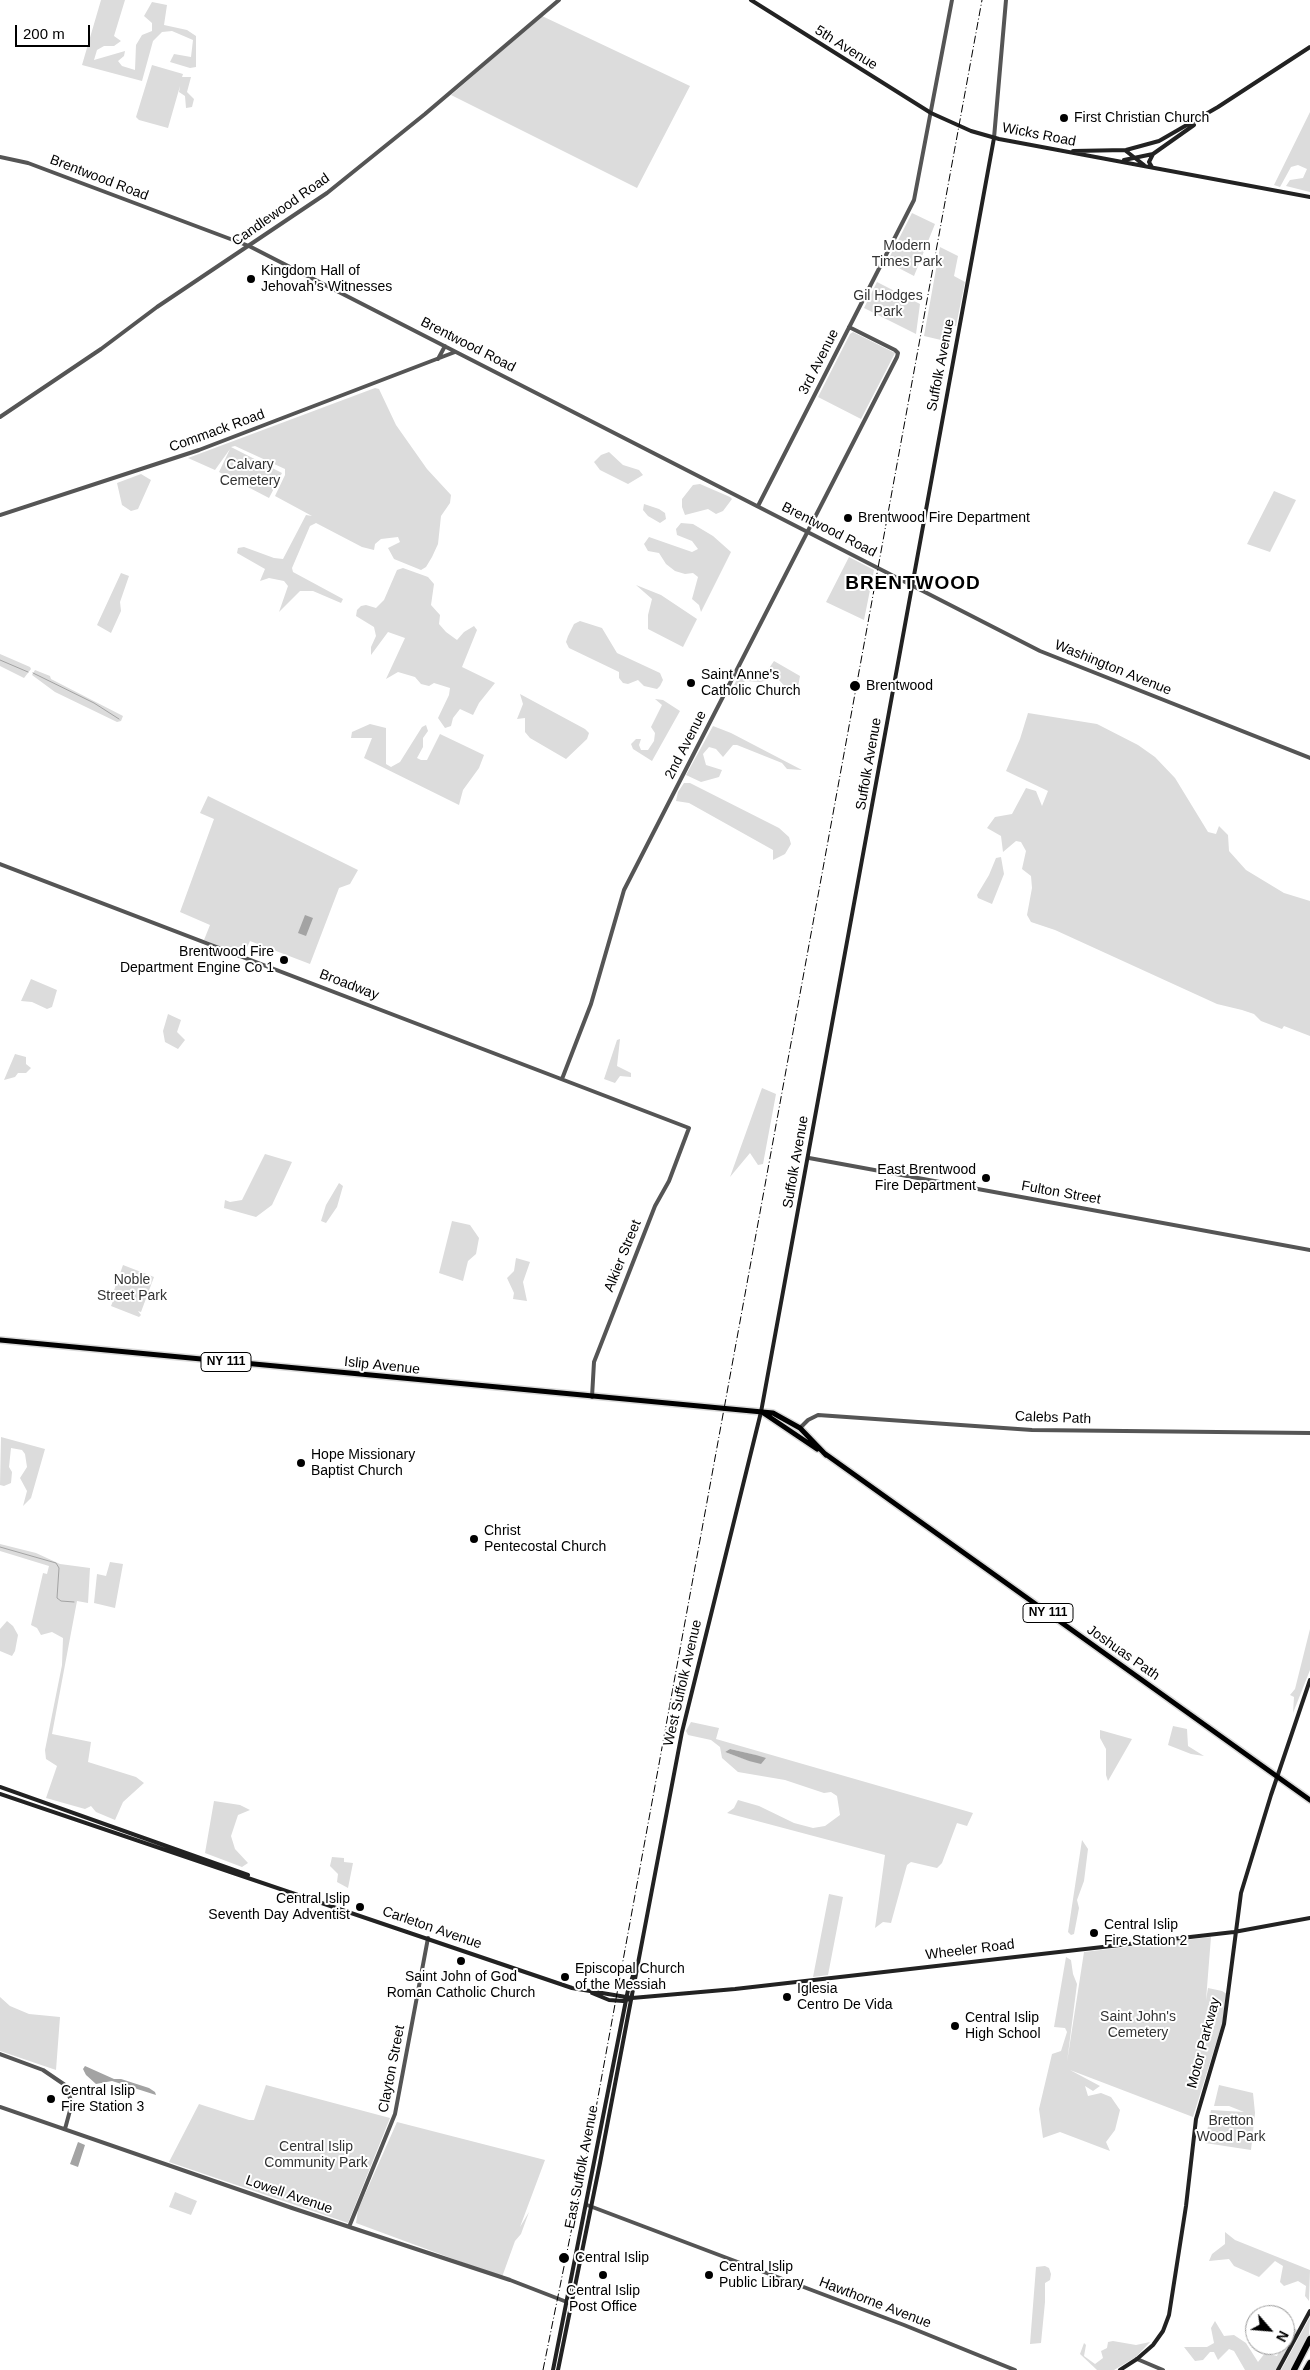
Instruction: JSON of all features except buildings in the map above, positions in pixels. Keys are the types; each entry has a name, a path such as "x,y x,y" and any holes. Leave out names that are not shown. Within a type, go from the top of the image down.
{"highway":[{"path":"1294,2370 1310,2339"},
{"path":"1306,2370 1310,2363"}],"main road":[{"name":"5th Avenue","path":"751,0 931,113"},
{"path":"1058,150 1098,152 1126,150 1165,139 1310,47"},
{"path":"1110,160 1137,159 1153,154 1218,107"},
{"name":"Wicks Road","path":"931,113 970,131 994,138 1310,197"},
{"name":"Suffolk Avenue","path":"761,1412 809,1158 994,138"},
{"name":"Wicks Road","path":"1126,150 1146,166"},
{"path":"1153,154 1149,162 1154,168"},
{"name":"Islip Avenue","path":"0,1340 761,1412"},
{"name":"Joshuas Path","path":"761,1412 788,1428 1310,1800"},
{"name":"Joshuas Path","path":"761,1412 778,1415 800,1428 826,1455"},
{"name":"West Suffolk Avenue","path":"632,1998 682,1732 761,1412"},
{"path":"788,1428 800,1428"},
{"name":"Motor Parkway","path":"1120,2370 1137,2359 1159,2338 1169,2315 1196,2118 1224,2024 1231,1984 1234,1932 1241,1893 1277,1776 1310,1680"},
{"name":"Carleton Avenue","path":"0,1787 122,1829 265,1883"},
{"name":"Carleton Avenue","path":"0,1794 572,1988 615,1998"},
{"name":"Wheeler Road","path":"615,1998 626,1999 735,1989 1234,1932 1310,1918"},
{"name":"West Suffolk Avenue","path":"626,1999 632,1973 638,1962"},
{"path":"615,1998 621,2005 624,2013"},
{"name":"East Suffolk Avenue","path":"558,2370 592,2207 632,1998"},
{"name":"East Suffolk Avenue","path":"553,2370 626,1999"},
{"path":"1278,2370 1310,2311"}],"street":[{"name":"Candlewood Road","path":"0,417 101,349 157,307 327,193 425,114 559,0"},
{"name":"3rd Avenue","path":"758,506 914,200 952,0"},
{"name":"Suffolk Avenue","path":"994,138 1006,0"},
{"name":"Brentwood Road","path":"0,157 28,163 249,246 913,586"},
{"name":"2nd Avenue","path":"562,1079 591,1004 624,890 898,353 849,327"},
{"path":"438,359 445,346"},
{"name":"Commack Road","path":"0,515 208,447 455,352"},
{"name":"Washington Avenue","path":"913,586 1040,652 1310,758"},
{"name":"Broadway","path":"0,864 690,1128"},
{"name":"Alkier Street","path":"592,1397 594,1362 655,1206 669,1181 690,1128"},
{"name":"Fulton Street","path":"809,1158 1310,1250"},
{"name":"Calebs Path","path":"800,1428 808,1420 818,1415 1032,1430 1310,1433"},
{"name":"Clayton Street","path":"349,2227 395,2114 428,1938"},
{"path":"0,2054 43,2070 65,2085 72,2103 65,2129"},
{"name":"Lowell Avenue","path":"0,2107 572,2304"},
{"name":"Hawthorne Avenue","path":"586,2205 898,2323 1015,2370"},
{"path":"1137,2359 1163,2370"}],"green space":[{"path":"101,0 125,0 114,36 121,41 114,46 104,46 97,50 94,60 125,51 124,56 118,61 122,66 135,70 136,45 142,35 152,31 152,23 144,16 152,2 167,5 164,25 187,30 196,36 196,67 190,68 170,62 174,54 191,57 193,40 172,31 162,32 153,41 142,81 82,65"},
{"path":"542,16 690,86 637,188 451,95"},
{"path":"152,65 183,74 182,77 191,77 187,92 194,99 192,107 186,108 185,96 179,92 180,86 168,128 139,120 136,117"},
{"path":"1310,112 1310,192 1286,186 1290,180 1303,178 1307,169 1298,165 1291,167 1280,187 1274,185"},
{"name":"Modern Times Park","path":"912,213 935,224 914,276 887,262"},
{"path":"940,247 958,256 954,276 965,282 956,326 944,324 941,340 924,336"},
{"name":"Gil Hodges Park","path":"877,282 920,304 916,334 864,308"},
{"path":"853,332 895,353 861,419 818,397 850,334"},
{"name":"Calvary Cemetery","path":"375,388 379,389 396,425 427,469 451,495 450,503 441,516 438,544 426,567 421,570 394,559 388,548 400,542 398,537 381,539 375,544 374,550 362,547 316,523 310,526 292,568 293,572 343,599 341,603 313,591 300,591 279,612 288,586 284,581 269,578 260,581 265,569 237,553 238,548 244,547 274,558 283,559 306,515 312,516 275,496 285,475 285,469 235,446 231,447 282,473 269,498 219,472 230,449 215,470 188,458"},
{"path":"609,452 623,465 639,470 643,475 628,484 600,470 594,462 601,455"},
{"path":"141,474 151,480 138,509 131,511 122,505 117,483"},
{"path":"700,484 732,499 723,511 716,514 708,509 685,515 682,499 693,485"},
{"path":"1274,491 1296,500 1270,552 1247,544"},
{"path":"644,504 665,513 666,519 660,523 648,516 643,510"},
{"path":"681,523 693,524 713,536 731,552 701,612 699,605 692,599 698,577 693,573 685,574 675,571 666,564 659,553 648,551 644,544 649,537 692,552 698,549 692,541 677,535 676,529"},
{"path":"849,557 874,570 864,620 826,602"},
{"path":"403,568 428,577 434,584 431,605 440,615 439,624 446,632 457,640 464,632 474,626 477,630 462,667 495,683 479,703 473,715 460,709 453,718 451,726 445,728 438,718 449,695 450,688 434,683 429,686 421,684 415,677 398,672 386,679 405,638 388,632 371,655 371,647 376,636 374,627 356,616 357,610 361,606 366,605 376,608 384,600 397,570"},
{"path":"121,573 129,576 120,602 121,611 111,633 97,625"},
{"path":"636,585 661,595 697,619 683,647 648,629 648,615 652,599"},
{"path":"580,621 602,628 617,653 660,673 663,680 660,686 657,689 644,686 638,680 628,684 623,683 619,678 619,672 569,648 566,642 568,636 574,624"},
{"path":"0,654 31,669 24,678 0,666"},
{"path":"774,661 800,676 796,698 778,679 772,678 761,682 745,681 731,692 741,670 758,678 765,674"},
{"path":"35,670 50,676 51,679 123,716 121,721 117,722 55,692 32,675"},
{"path":"520,694 585,729 589,733 587,739 566,759 530,738 525,732 525,718 517,719 523,704"},
{"path":"655,699 663,700 680,711 652,761 633,749 631,744 636,739 641,739 639,745 641,750 648,750 654,741 655,733 651,727 662,705"},
{"path":"1028,713 1097,724 1138,745 1155,757 1175,778 1208,832 1216,834 1219,826 1228,835 1229,851 1246,870 1284,893 1310,901 1310,1036 1284,1026 1282,1029 1261,1021 1254,1014 1217,1004 1055,930 1031,922 1027,915 1032,888 1031,876 1022,869 1026,851 1021,842 1016,841 1003,852 1001,836 987,828 995,817 1012,814 1026,788 1036,791 1042,806 1048,791 1006,771 1020,739"},
{"path":"370,724 386,728 386,764 391,767 400,762 422,727 426,725 428,731 423,738 423,747 417,758 427,760 440,734 484,755 479,768 463,790 459,805 364,758 372,738 351,738 352,732"},
{"path":"713,726 731,733 802,770 787,769 782,763 733,745 723,757 716,749 709,747 703,754 706,765 722,770 719,777 701,782 686,775"},
{"path":"684,783 690,783 779,828 789,837 791,844 785,854 773,860 773,850 689,803 676,801 678,792"},
{"path":"208,796 358,870 350,884 339,888 310,964 250,941 243,956 204,940 210,925 180,912 214,819 200,813"},
{"path":"1001,857 1004,874 992,904 978,898 977,895 989,875 996,858"},
{"path":"31,979 57,990 52,1007 47,1009 32,1002 21,1001"},
{"path":"168,1014 181,1020 177,1032 185,1040 178,1049 165,1042 163,1031"},
{"path":"620,1039 617,1066 631,1073 631,1077 620,1076 615,1083 604,1079 617,1040"},
{"path":"15,1054 26,1057 26,1064 31,1068 26,1073 18,1073 15,1077 4,1080"},
{"path":"762,1088 776,1094 763,1164 758,1165 750,1153 730,1177"},
{"path":"265,1154 292,1162 272,1205 256,1217 224,1208 225,1200 230,1202 242,1200"},
{"path":"339,1183 343,1186 337,1207 326,1223 321,1221 326,1205"},
{"path":"452,1221 470,1225 479,1238 476,1254 468,1261 463,1281 439,1273"},
{"path":"516,1258 530,1262 523,1282 527,1301 513,1299 514,1293 507,1278 514,1271"},
{"name":"Noble Street Park","path":"123,1265 154,1277 141,1312 138,1311 141,1315 139,1317 111,1306 113,1301 111,1299"},
{"path":"1,1437 45,1449 31,1498 23,1506 27,1491 20,1478 27,1467 25,1454 22,1450 11,1448 9,1467 12,1472 11,1483 4,1486 0,1485"},
{"path":"0,1544 36,1553 60,1564 90,1568 88,1603 77,1601 52,1734 91,1742 88,1762 136,1777 144,1783 123,1802 115,1820 96,1812 91,1806 85,1809 46,1798 57,1766 46,1759 45,1750 62,1665 63,1638 52,1632 41,1635 37,1628 31,1625 43,1573 47,1574 49,1566 0,1551"},
{"path":"110,1562 123,1564 115,1608 94,1603 97,1574 106,1576"},
{"path":"7,1621 13,1626 18,1635 15,1651 12,1656 0,1651 0,1629"},
{"path":"1310,1629 1310,1670 1293,1713 1294,1697 1290,1695 1295,1689"},
{"path":"691,1722 719,1728 716,1739 973,1813 967,1826 957,1823 942,1863 937,1868 911,1862 907,1865 891,1923 883,1922 875,1928 885,1855 727,1813 734,1808 738,1800 759,1806 794,1823 813,1828 825,1826 840,1815 837,1796 831,1792 824,1793 785,1780 738,1772 722,1758 720,1747 711,1740 688,1735 686,1731","holes":["730,1749 766,1759 750,1761 725,1752"]},
{"path":"1173,1726 1187,1729 1188,1746 1204,1756 1191,1754 1168,1745"},
{"path":"1100,1730 1132,1739 1108,1781 1106,1775 1106,1749 1100,1738"},
{"path":"214,1801 240,1805 250,1810 238,1815 231,1836 235,1849 248,1863 242,1867 205,1853"},
{"path":"1082,1840 1088,1849 1084,1881 1077,1900 1079,1908 1074,1934 1071,1935 1068,1932"},
{"path":"332,1857 344,1858 344,1862 353,1863 348,1888 337,1882 338,1874 330,1866"},
{"path":"829,1894 843,1897 828,1975 813,1977"},
{"name":"Saint John's Cemetery","path":"1211,1937 1206,2000 1208,1988 1227,1994 1222,2024 1193,2117 1070,2070 1100,2086 1093,2091 1085,2086 1088,2096 1101,2093 1111,2097 1120,2110 1115,2130 1106,2142 1110,2151 1060,2132 1043,2138 1039,2109 1052,2054 1061,2051 1067,2032 1065,2028 1054,2027 1066,1957 1071,1960 1077,1984 1067,2062 1084,1952"},
{"path":"0,1997 10,2006 29,2014 60,2017 56,2070 0,2051"},
{"name":"Central Islip Community Park","path":"266,2085 390,2118 348,2223 169,2162 199,2104 254,2120"},
{"name":"Bretton Wood Park","path":"1219,2085 1253,2093 1255,2113 1251,2150 1205,2143 1211,2110 1244,2112 1229,2106 1214,2106"},
{"path":"397,2122 545,2160 520,2227 529,2212 521,2234 515,2241 502,2277 356,2223 358,2210"},
{"path":"175,2192 197,2201 191,2215 169,2207"},
{"path":"1225,2232 1235,2240 1310,2270 1309,2301 1305,2296 1306,2286 1298,2281 1284,2286 1280,2282 1283,2266 1275,2261 1259,2277 1234,2266 1229,2259 1209,2261 1212,2254 1225,2244"},
{"path":"1045,2266 1049,2268 1051,2274 1050,2280 1045,2283 1041,2343 1030,2344 1036,2267"},
{"path":"1310,2317 1309,2336 1290,2370 1281,2370 1289,2355 1295,2355 1295,2344"},
{"path":"1215,2321 1224,2336 1234,2335 1245,2342 1245,2355 1254,2355 1258,2362 1263,2355 1284,2355 1276,2370 1245,2370 1234,2351 1229,2349 1218,2360 1214,2352 1210,2352 1203,2360 1195,2361 1184,2347 1207,2347 1214,2343 1211,2328"},
{"path":"1113,2341 1136,2345 1150,2342 1136,2357 1114,2370 1097,2370 1080,2354 1084,2343 1086,2345 1084,2356 1095,2364 1103,2358 1101,2351 1107,2348 1108,2342"}],"shaded area":[{"path":"305,915 313,918 306,936 298,933"},
{"path":"730,1749 766,1758 761,1764 749,1761 725,1752"},
{"path":"85,2066 114,2079 121,2079 149,2088 156,2095 112,2081 96,2084 86,2075 83,2069"},
{"path":"78,2142 85,2145 78,2167 70,2164"}],"waterway":[{"path":"0,660 28,672"},
{"path":"33,673 94,703 119,719"},
{"path":"0,1547 56,1563 59,1568 57,1598 61,1601 74,1602"}],"railway":[{"path":"543,2370 594,2119 982,0"}],"place":[{"name":"First Christian Church","path":"1064,118"},
{"name":"Kingdom Hall of Jehovah’s Witnesses","path":"251,279"},
{"name":"Brentwood Fire Department","path":"848,518"},
{"name":"Saint Anne's Catholic Church","path":"691,683"},
{"name":"Brentwood","path":"855,686"},
{"name":"Brentwood Fire Department Engine Co 1","path":"284,960"},
{"name":"East Brentwood Fire Department","path":"986,1178"},
{"name":"Hope Missionary Baptist Church","path":"301,1463"},
{"name":"Christ Pentecostal Church","path":"474,1539"},
{"name":"Central Islip Seventh Day Adventist","path":"360,1907"},
{"name":"Central Islip Fire Station 2","path":"1094,1933"},
{"name":"Saint John of God Roman Catholic Church","path":"461,1961"},
{"name":"Episcopal Church of the Messiah","path":"565,1977"},
{"name":"Iglesia Centro De Vida","path":"787,1997"},
{"name":"Central Islip High School","path":"955,2026"},
{"name":"Central Islip Fire Station 3","path":"51,2099"},
{"name":"Central Islip","path":"564,2258"},
{"name":"Central Islip Post Office","path":"603,2275"},
{"name":"Central Islip Public Library","path":"709,2275"}],"district":[{"name":"BRENTWOOD","path":"913,584"}]}
